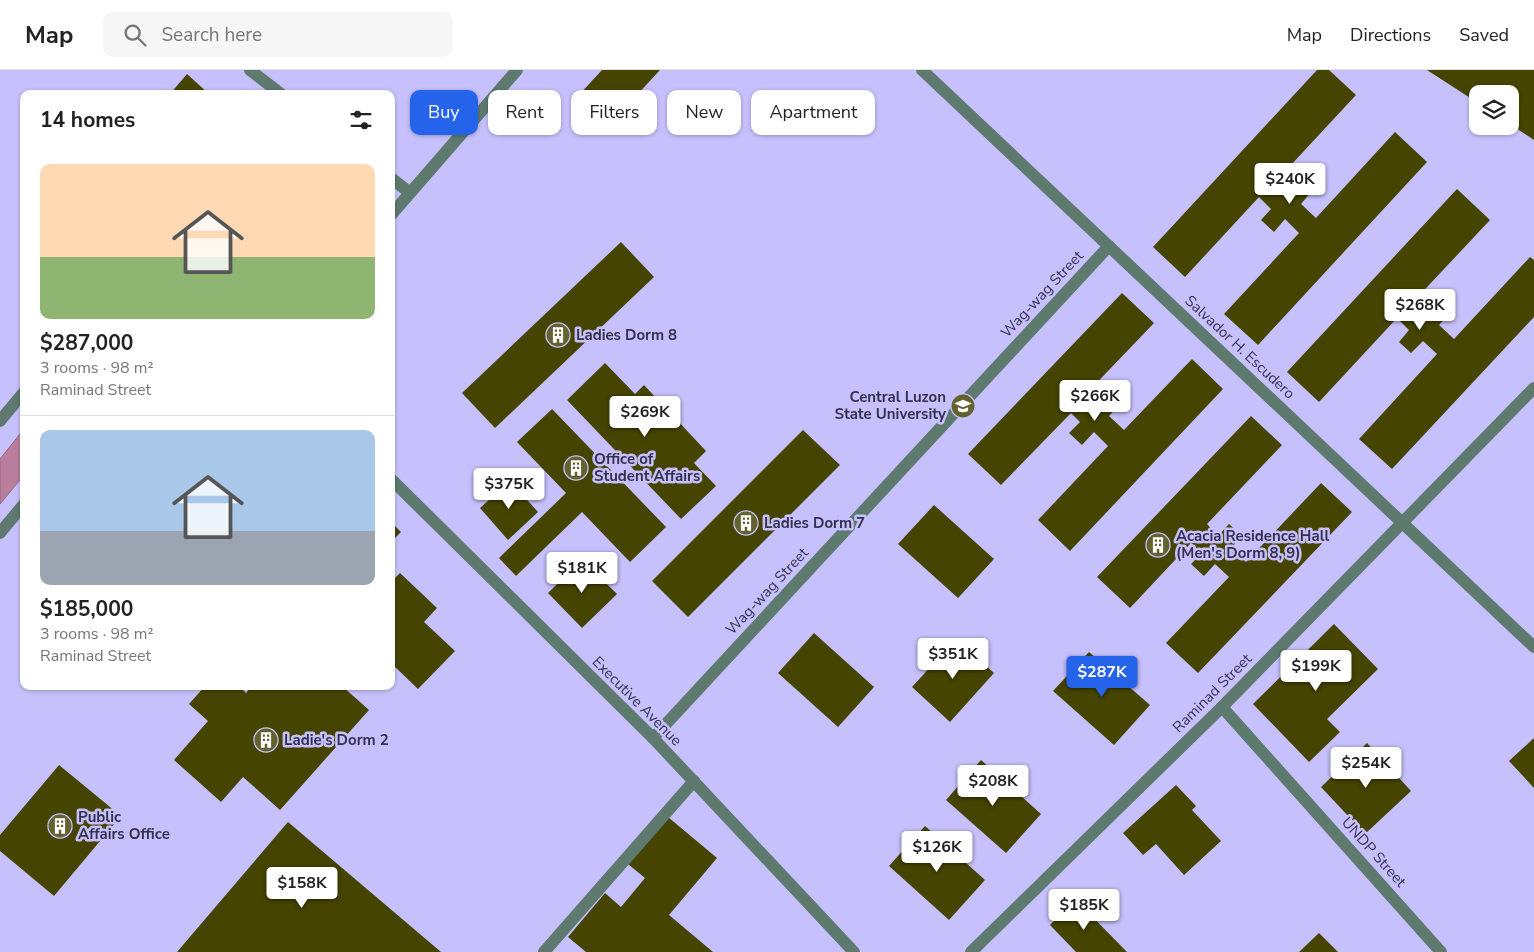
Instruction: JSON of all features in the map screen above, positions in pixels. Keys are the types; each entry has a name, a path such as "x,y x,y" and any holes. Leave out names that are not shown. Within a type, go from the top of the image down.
{"street":[{"path":"250,70 276,90"},
{"path":"395,210 517,70"},
{"name":"Salvador H. Escudero","path":"922,70 1534,647"},
{"path":"395,181 409,192"},
{"name":"Wag-wag Street","path":"653,738 1109,246"},
{"name":"Raminad Street","path":"971,952 1222,707 1534,388"},
{"path":"0,421 20,397"},
{"name":"Executive Avenue","path":"395,482 653,738 854,952"},
{"path":"0,533 20,509"},
{"name":"UNDP Street","path":"1222,707 1441,952"},
{"path":"544,952 694,781"}],"shaded area":[{"path":"20,434 20,480 0,504 0,459"}],"building":[{"path":"602,70 660,70 641,90 584,90"},
{"path":"1317,70 1329,70 1356,95 1277,180 1288,191 1299,180 1312,191 1301,204 1316,218 1395,132 1427,162 1258,345 1224,314 1299,233 1285,219 1274,232 1261,220 1271,209 1259,197 1185,277 1153,247"},
{"path":"1427,70 1534,70 1534,140 1519,130 1519,85 1469,85 1469,97"},
{"path":"187,74 205,90 173,90"},
{"path":"1457,189 1490,220 1414,301 1426,312 1437,301 1450,313 1439,325 1454,339 1530,257 1534,260 1534,317 1392,469 1359,439 1437,354 1423,341 1411,353 1399,342 1409,330 1397,318 1319,402 1287,372"},
{"name":"Ladies Dorm 8","path":"621,242 654,277 495,428 462,393"},
{"path":"1122,293 1154,323 1086,394 1097,404 1107,392 1120,404 1109,416 1124,430 1192,359 1223,389 1070,551 1038,520 1108,446 1094,432 1082,445 1069,433 1080,422 1071,413 1001,485 968,454"},
{"path":"605,363 635,394 644,385 706,451 694,463 716,486 681,519 567,400"},
{"name":"Office of Student Affairs","path":"552,409 666,527 630,562 582,512 516,576 499,558 566,493 517,442"},
{"name":"Acacia Residence Hall (Men's Dorm 8, 9)","path":"1251,416 1282,445 1207,524 1218,536 1229,524 1242,536 1231,548 1246,562 1321,483 1352,512 1198,673 1166,643 1229,577 1215,564 1204,576 1191,564 1202,553 1191,543 1130,608 1097,577"},
{"name":"Ladies Dorm 7","path":"803,430 840,465 688,617 652,581"},
{"path":"510,481 538,512 508,540 480,508"},
{"path":"934,505 994,559 958,598 898,544"},
{"path":"395,526 401,532 395,538"},
{"path":"582,560 617,594 582,628 548,593"},
{"path":"400,573 437,608 424,622 455,651 418,689 395,667 395,578"},
{"path":"1334,624 1378,669 1327,719 1340,732 1309,762 1253,704"},
{"path":"814,633 874,687 838,727 778,673"},
{"path":"956,639 994,673 950,722 912,687"},
{"path":"1089,652 1150,705 1114,745 1053,691"},
{"name":"Ladie's Dorm 2","path":"201,690 243,690 246,693 249,690 346,690 369,710 280,810 243,777 221,802 174,760 208,721 189,704"},
{"path":"1534,738 1534,788 1509,761"},
{"path":"1367,743 1411,791 1365,834 1321,787"},
{"path":"981,760 1041,814 1006,853 946,800"},
{"name":"Public Affairs Office","path":"59,765 121,816 54,896 0,851 0,835"},
{"path":"1176,785 1196,806 1192,810 1221,841 1184,875 1156,844 1143,855 1123,833"},
{"path":"668,817 717,858 669,915 713,952 586,952 568,937 605,893 621,907 645,878 628,864"},
{"path":"288,822 441,952 177,952"},
{"path":"925,826 985,880 949,920 889,866"},
{"path":"1075,899 1127,952 1076,952 1050,925"},
{"path":"1319,933 1338,952 1299,952"}],"place":[{"name":"Ladies Dorm 8","path":"558,335"},
{"name":"Central Luzon State University","path":"963,406"},
{"name":"Office of Student Affairs","path":"576,468"},
{"name":"Ladies Dorm 7","path":"746,523"},
{"name":"Acacia Residence Hall (Men's Dorm 8, 9)","path":"1158,545"},
{"name":"Ladie's Dorm 2","path":"266,740"},
{"name":"Public Affairs Office","path":"60,826"}]}
